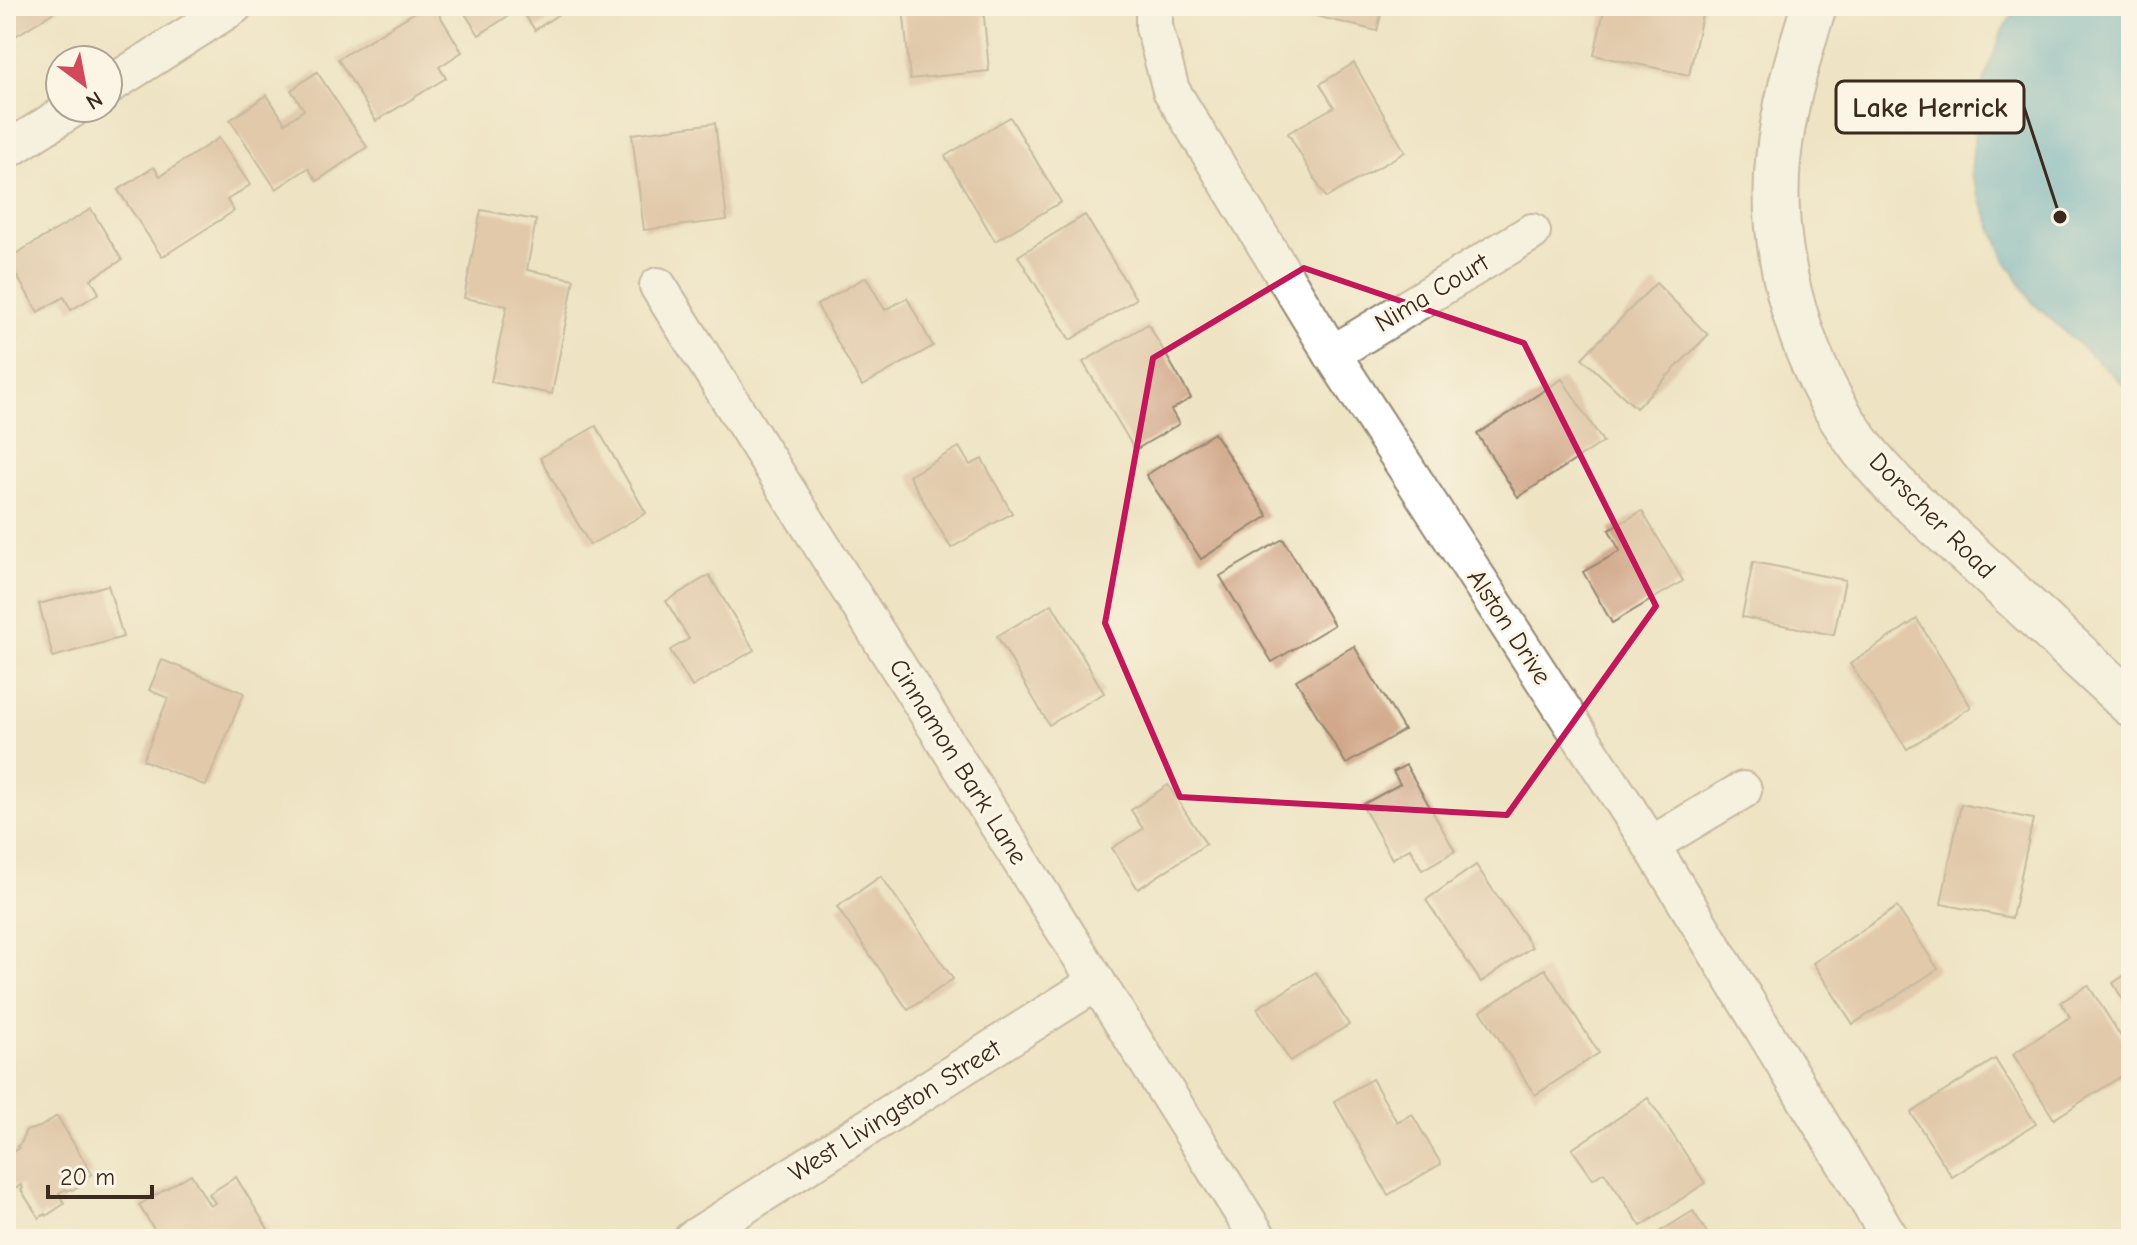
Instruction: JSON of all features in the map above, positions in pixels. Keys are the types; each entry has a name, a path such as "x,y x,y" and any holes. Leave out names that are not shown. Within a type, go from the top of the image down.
{"street":[{"path":"124,76 234,6"},
{"name":"Alston Drive","path":"1154,6 1154,27 1171,90 1332,354 1651,845 1891,1239"},
{"name":"Dorscher Road","path":"1814,6 1790,90 1778,160 1777,231 1807,349 1835,405 1862,448 1894,485 2131,704"},
{"path":"6,151 49,124"},
{"name":"Nima Court","path":"1332,354 1532,232"},
{"name":"Cinnamon Bark Lane","path":"658,286 1259,1239"},
{"path":"1651,845 1743,790"},
{"name":"West Livingston Street","path":"692,1239 1097,982"}],"highlighted area":[{"path":"1304,268 1524,343 1656,606 1507,815 1180,797 1105,623 1153,358"}],"water":[{"path":"2019,6 2131,6 2131,391 2032,302 2005,259 1971,175 1978,97 2003,29"}],"building":[{"path":"6,6 63,6 6,42"},
{"path":"425,6 434,6 462,52 439,67 446,78 376,121 338,59"},
{"path":"460,6 559,6 563,11 535,30 520,8 479,35"},
{"path":"903,6 983,6 989,71 910,79"},
{"path":"1302,6 1383,6 1377,31 1300,12"},
{"path":"1605,6 1704,6 1689,75 1594,55"},
{"path":"1354,63 1405,152 1326,198 1288,133 1334,107 1320,84"},
{"path":"317,72 367,147 317,181 308,168 276,189 230,120 267,95 285,123 304,110 291,90"},
{"path":"1010,117 1061,202 995,241 945,156"},
{"path":"715,123 727,220 644,230 632,134"},
{"path":"219,138 250,185 227,200 234,211 162,257 118,190 154,167 160,176"},
{"path":"91,209 122,260 91,279 99,293 71,310 64,297 38,312 7,259"},
{"path":"481,210 536,220 527,270 574,279 552,394 491,382 507,306 464,298"},
{"path":"1085,215 1136,299 1070,340 1018,256"},
{"path":"866,277 885,310 907,298 933,346 862,386 817,305"},
{"path":"1656,283 1708,335 1636,408 1582,358"},
{"path":"1148,324 1191,398 1171,410 1179,424 1135,450 1083,362"},
{"path":"1562,379 1603,442 1518,497 1477,434"},
{"path":"596,426 646,513 590,545 540,458"},
{"path":"1214,433 1268,516 1201,559 1146,475"},
{"path":"959,447 970,465 982,459 1012,513 951,548 909,476"},
{"path":"1642,511 1683,581 1612,623 1583,572 1620,551 1609,530"},
{"path":"1283,539 1334,625 1272,662 1220,576"},
{"path":"1753,562 1845,580 1834,635 1742,617"},
{"path":"709,575 754,650 692,687 670,650 689,639 666,601"},
{"path":"108,585 123,637 53,657 39,604"},
{"path":"1052,604 1104,693 1049,725 997,636"},
{"path":"1917,619 1971,707 1907,749 1850,664"},
{"path":"1354,646 1404,730 1346,764 1296,680"},
{"path":"162,660 244,693 206,786 143,760 168,698 149,690"},
{"path":"1406,765 1455,851 1422,870 1410,848 1392,859 1362,805 1400,784 1393,772"},
{"path":"1168,785 1206,844 1138,889 1112,848 1143,829 1131,810"},
{"path":"1961,804 2033,819 2012,918 1941,904"},
{"path":"1476,865 1532,947 1481,982 1426,900"},
{"path":"881,876 953,979 908,1010 837,907"},
{"path":"1897,907 1938,969 1853,1024 1813,963"},
{"path":"1545,969 1599,1053 1535,1095 1481,1011"},
{"path":"2131,971 2131,1013 2113,983"},
{"path":"1316,972 1349,1025 1290,1061 1257,1008"},
{"path":"2088,985 2131,1052 2131,1070 2054,1119 2013,1054 2070,1017 2061,1002"},
{"path":"1995,1059 2036,1124 1952,1177 1911,1113"},
{"path":"1372,1079 1397,1122 1412,1114 1441,1164 1388,1195 1334,1101"},
{"path":"1648,1098 1705,1183 1641,1226 1604,1172 1593,1179 1572,1149"},
{"path":"57,1116 92,1174 72,1190 59,1193 64,1204 39,1218 21,1185 16,1188 9,1178 6,1160 19,1148 17,1146 22,1142 25,1131 40,1127"},
{"path":"191,1174 210,1206 215,1203 209,1194 236,1177 274,1239 160,1239 139,1205"},
{"path":"1693,1211 1711,1239 1648,1239"}],"place":[{"name":"Lake Herrick","path":"2060,217"}]}
